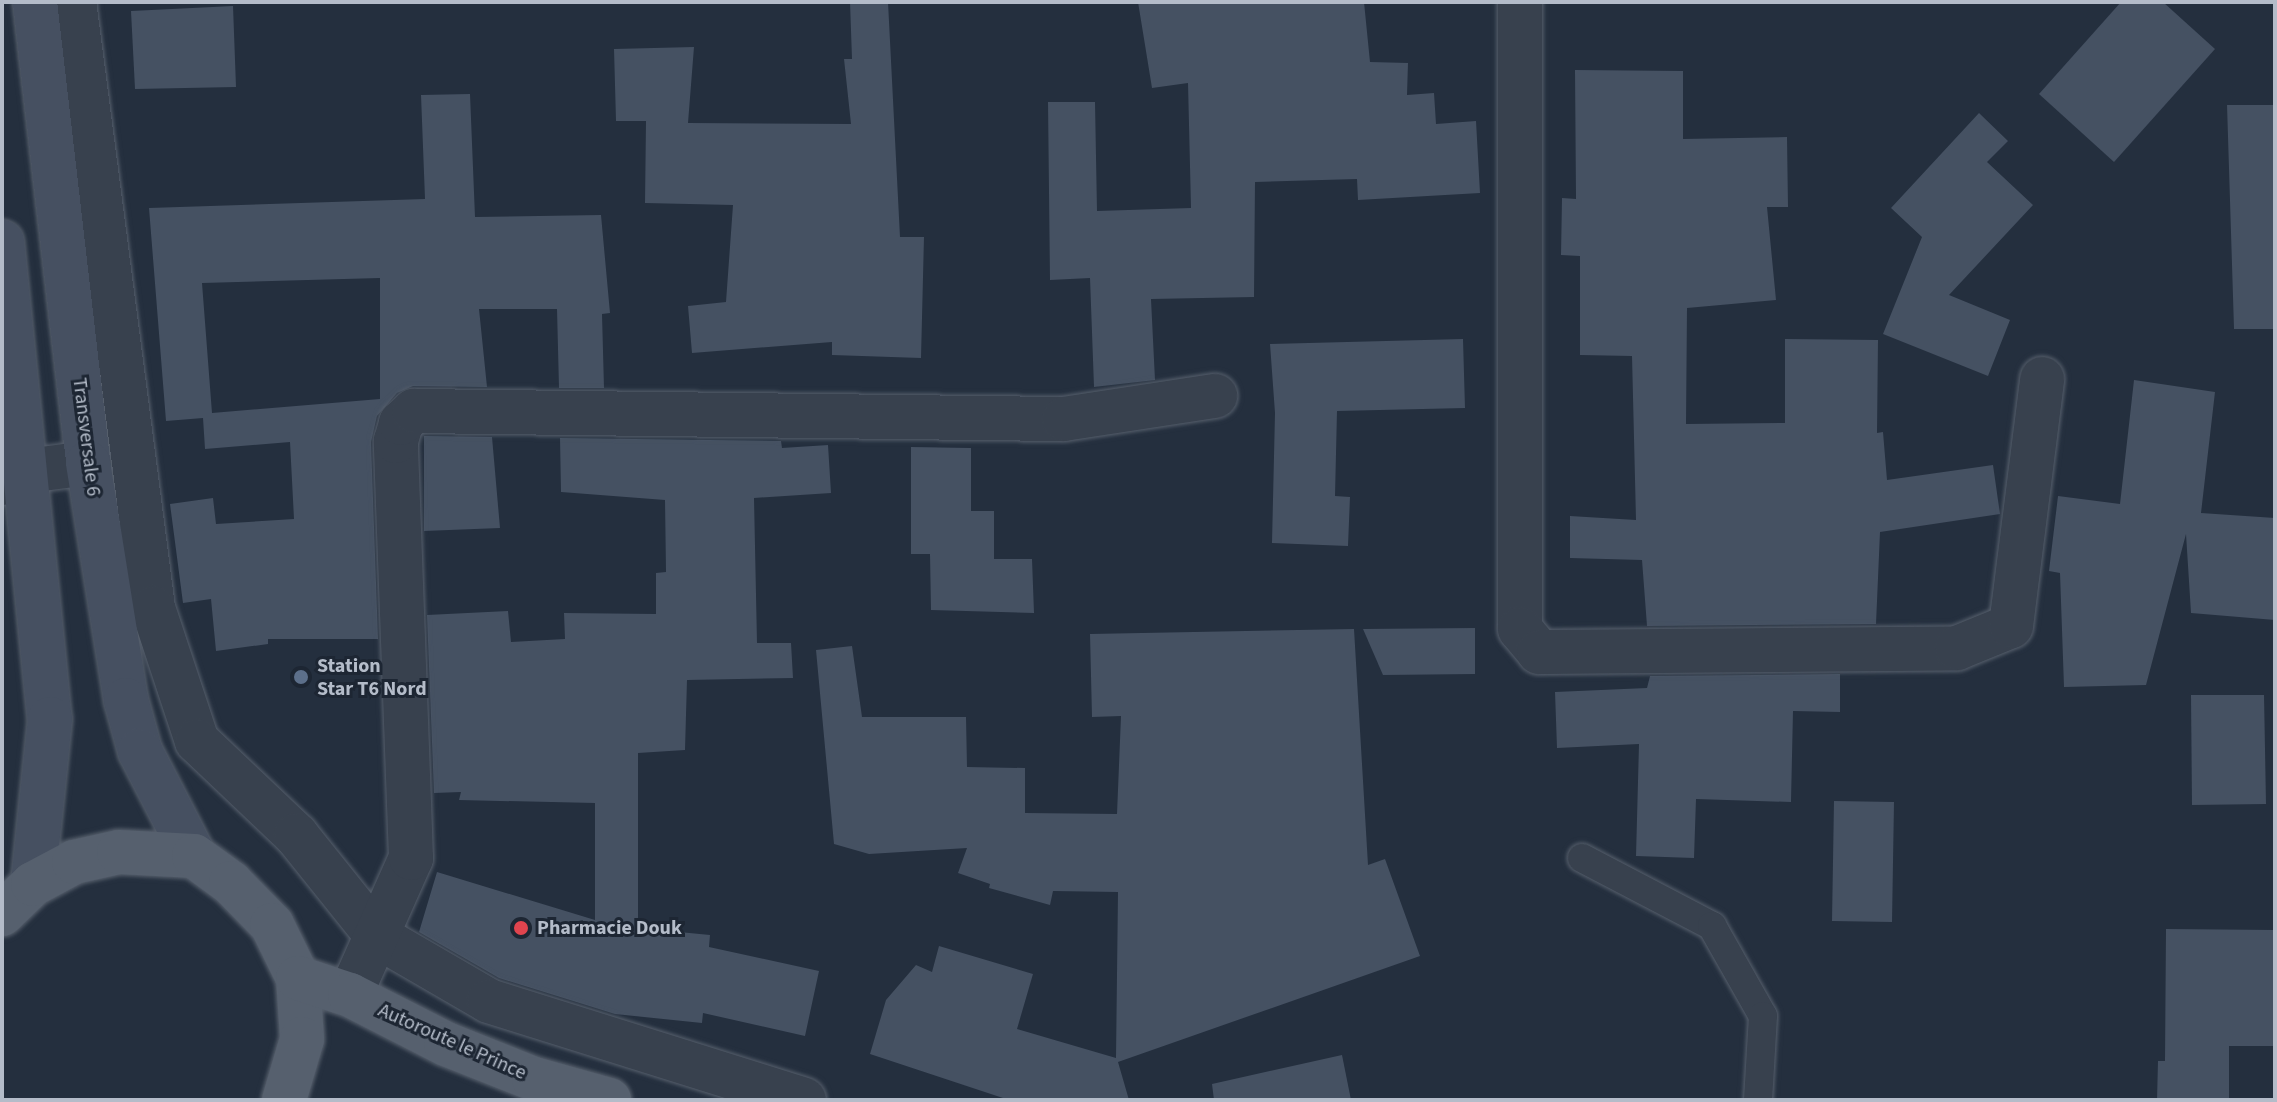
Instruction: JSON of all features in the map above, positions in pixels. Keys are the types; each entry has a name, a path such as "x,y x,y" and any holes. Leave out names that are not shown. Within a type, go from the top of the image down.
{"main road":[{"name":"Transversale 6","path":"35,2 88,463 126,700 140,751 194,856"},
{"path":"2,242 14,477 50,719 33,884"},
{"path":"2,914 33,884 74,862 119,852 194,856 231,883 272,925 298,978 302,1039 284,1100"},
{"name":"Autoroute le Prince","path":"298,978 350,995 446,1044 534,1079 609,1100"}],"street":[{"path":"74,2 153,608 197,741 296,835 377,936 489,1001 804,1100"},
{"path":"1520,2 1520,629 1539,652 1957,648 2011,626 2042,379"},
{"path":"350,995 411,858 396,441 401,423 414,411 1064,419 1215,396"},
{"path":"14,477 88,463"},
{"path":"140,751 197,741"}],"lane":[{"path":"1582,858 1712,926 1763,1016 1758,1100"}],"building":[{"path":"850,2 888,2 900,237 924,237 921,358 832,355 832,342 692,353 688,306 726,302 733,205 645,203 646,121 616,121 614,49 694,47 688,123 851,124 844,59 852,59"},
{"path":"1138,2 1364,2 1370,62 1408,63 1407,95 1434,93 1436,124 1476,121 1480,193 1358,200 1357,179 1255,182 1254,297 1151,299 1155,380 1094,387 1090,278 1050,280 1048,102 1095,102 1097,211 1191,208 1188,83 1152,88"},
{"path":"2121,2 2163,2 2215,49 2114,162 2039,94"},
{"path":"233,6 236,87 135,89 131,11"},
{"path":"1575,70 1683,71 1683,139 1787,137 1788,207 1767,207 1776,300 1687,308 1686,424 1785,423 1785,339 1878,340 1877,433 1883,432 1887,480 1993,465 2000,514 1880,532 1876,624 1647,626 1642,560 1570,558 1570,516 1636,520 1632,356 1580,355 1580,256 1561,255 1562,198 1576,199"},
{"path":"470,94 475,217 601,215 610,313 602,314 604,388 559,388 557,309 479,309 487,387 413,386 397,393 377,416 371,442 378,639 268,639 268,644 216,651 211,599 183,603 170,504 213,498 216,524 294,519 290,442 205,449 203,418 166,421 149,208 425,199 421,95","holes":["380,278 380,399 212,413 202,283"]},
{"path":"2227,105 2275,105 2275,329 2234,329"},
{"path":"1979,113 2008,141 1987,162 2033,205 1949,295 2010,320 1988,376 1883,334 1922,237 1891,208"},
{"path":"1463,339 1465,408 1337,411 1335,496 1350,497 1348,546 1272,543 1275,413 1270,344"},
{"path":"2134,380 2215,392 2201,513 2275,518 2275,620 2191,613 2186,534 2146,685 2064,687 2060,573 2049,571 2058,496 2120,504"},
{"path":"424,436 492,437 500,528 424,531"},
{"path":"560,438 781,441 782,448 828,445 831,493 754,498 757,643 791,643 793,678 687,680 685,750 638,753 638,928 710,935 709,947 819,971 805,1036 703,1013 702,1023 615,1014 499,978 419,932 437,872 595,920 595,803 459,800 461,792 434,793 427,615 508,611 511,642 565,639 564,613 656,614 656,573 666,572 665,500 561,492"},
{"path":"911,447 971,448 971,511 994,511 994,559 1032,559 1034,613 931,610 930,554 911,554"},
{"path":"1475,628 1475,674 1383,675 1363,629"},
{"path":"1354,629 1368,865 1385,859 1420,956 1118,1062 1129,1100 1009,1100 870,1054 886,1000 916,965 932,972 939,946 1033,974 1017,1029 1116,1058 1118,892 1053,891 1050,905 989,888 990,884 958,873 967,848 869,854 834,844 816,650 852,646 862,717 966,717 967,767 1025,768 1025,813 1117,814 1121,716 1092,717 1090,634"},
{"path":"1840,674 1840,712 1793,711 1791,802 1696,799 1694,858 1636,856 1639,744 1557,748 1555,692 1647,688 1650,676"},
{"path":"2191,695 2264,695 2266,804 2192,805"},
{"path":"1834,801 1894,802 1892,922 1832,921"},
{"path":"2166,929 2275,930 2275,1046 2229,1046 2229,1100 2157,1100 2158,1061 2165,1061"},
{"path":"1342,1055 1351,1100 1214,1100 1212,1084"}],"place":[{"name":"Station Star T6 Nord","path":"301,677"},
{"name":"Pharmacie Douk","path":"521,928"}]}
